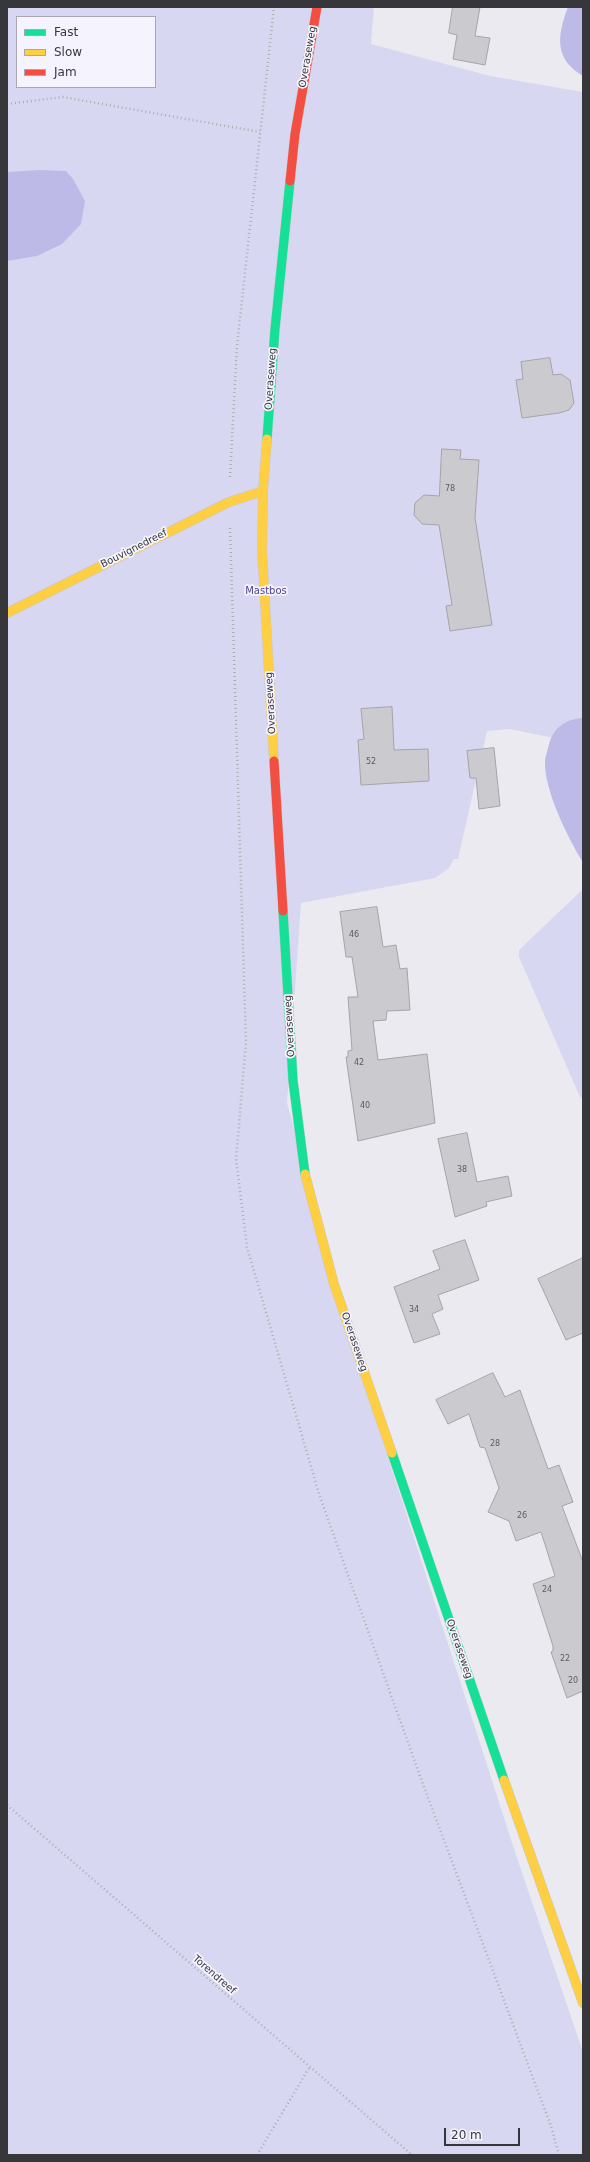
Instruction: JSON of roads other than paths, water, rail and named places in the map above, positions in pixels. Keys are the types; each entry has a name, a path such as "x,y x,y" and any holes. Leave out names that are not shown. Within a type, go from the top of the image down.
{"street":[{"name":"Overaseweg","path":"317,7 295,134 275,329 263,491 262,550 292,1066 306,1179 337,1292 478,1706 583,2003"},
{"name":"Bouvignedreef","path":"7,613 229,502 263,491"}],"park label":[{"name":"Mastbos","path":"266,591"}]}
